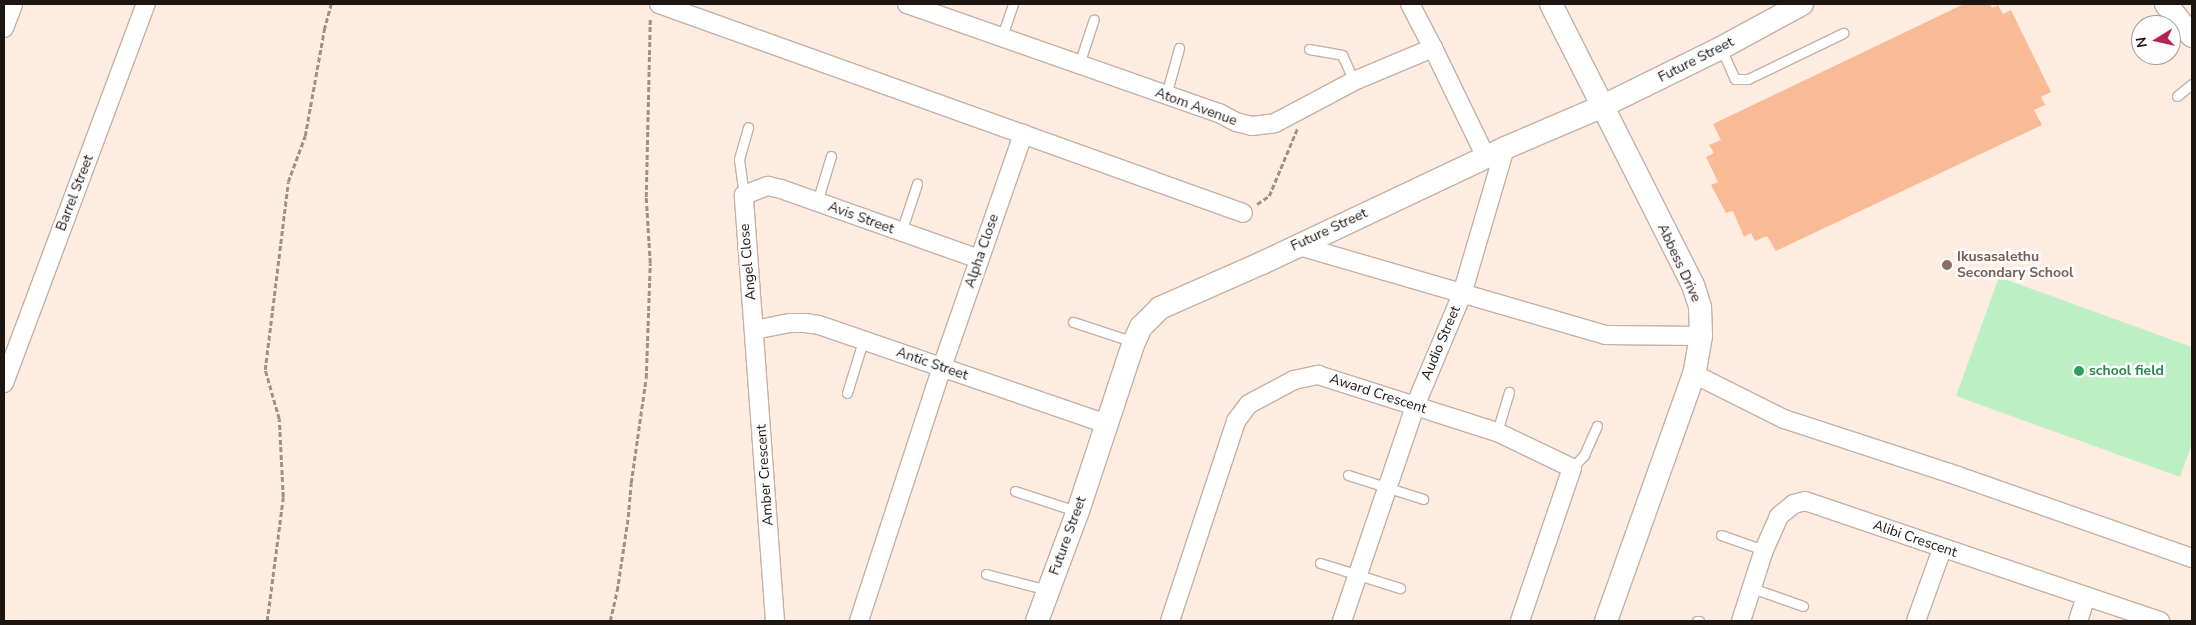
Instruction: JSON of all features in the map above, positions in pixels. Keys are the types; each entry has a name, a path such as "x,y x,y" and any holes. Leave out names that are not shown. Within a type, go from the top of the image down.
{"street":[{"path":"4,28 13,4"},
{"name":"Barrel Street","path":"4,383 146,4"},
{"path":"1410,4 1433,48 1496,152"},
{"name":"Abbess Drive","path":"1551,4 1601,107 1693,285 1700,307 1701,336 1694,374 1606,621"},
{"name":"Future Street","path":"1037,621 1078,511 1134,342 1141,327 1160,308 1262,263 1296,245 1496,152 1601,107 1721,48 1800,4"},
{"path":"2166,4 2192,36"},
{"name":"Atom Avenue","path":"914,5 1219,114 1236,122 1252,126 1275,123 1354,81 1433,48"},
{"path":"654,8 1023,134 1244,213"},
{"name":"Alpha Close","path":"942,367 1023,134"},
{"name":"Audio Street","path":"1342,621 1415,406 1462,294 1496,152"},
{"name":"Avis Street","path":"744,195 768,186 979,259"},
{"name":"Angel Close","path":"744,195 754,330"},
{"path":"1296,245 1605,334 1701,336"},
{"name":"Antic Street","path":"754,330 805,322 1107,424"},
{"name":"Amber Crescent","path":"754,330 775,621"},
{"path":"859,621 942,367"},
{"path":"1694,374 1784,419 1958,476 2192,558"},
{"name":"Award Crescent","path":"1170,621 1236,421 1249,404 1294,380 1318,375 1497,432 1572,468"},
{"path":"1520,621 1572,468"},
{"name":"Alibi Crescent","path":"1741,621 1764,550 1779,516 1794,504 1805,501 2160,621"},
{"path":"1916,621 1942,548"},
{"path":"2078,621 2086,596"}],"lane":[{"path":"1002,36 1013,4"},
{"path":"1079,64 1094,19"},
{"path":"1721,48 1735,79 1748,79 1843,34"},
{"path":"1166,95 1179,48"},
{"path":"1309,49 1342,55 1354,81"},
{"path":"2177,96 2192,84"},
{"path":"744,195 739,159 748,127"},
{"path":"817,202 831,156"},
{"path":"901,232 917,184"},
{"path":"1073,322 1134,342"},
{"path":"847,393 863,341"},
{"path":"1497,432 1509,392"},
{"path":"1572,468 1584,456 1597,426"},
{"path":"1348,475 1422,499"},
{"path":"1015,491 1078,511"},
{"path":"1721,535 1764,550"},
{"path":"1320,563 1400,588"},
{"path":"986,574 1048,590"},
{"path":"1752,588 1803,606"}],"path":[{"path":"267,621 282,497 279,419 265,370 288,182 305,136 324,30 331,4"},
{"path":"610,621 617,591 628,517 646,378 650,263 646,197 654,8"},
{"path":"1244,213 1269,196 1298,131 1294,113"}],"green space":[{"name":"school field","path":"1999,277 2192,347 2192,443 2180,477 1956,396"}],"building":[{"path":"1964,4 1990,4 1992,8 1998,5 2003,14 2011,10 2051,92 2041,97 2045,105 2034,110 2042,125 1776,251 1767,236 1755,241 1751,233 1744,237 1733,211 1726,213 1711,185 1718,182 1706,157 1714,153 1709,145 1721,140 1713,124"}],"place":[{"name":"Ikusasalethu Secondary School","path":"1947,265"},
{"name":"school field","path":"2079,371"}]}
